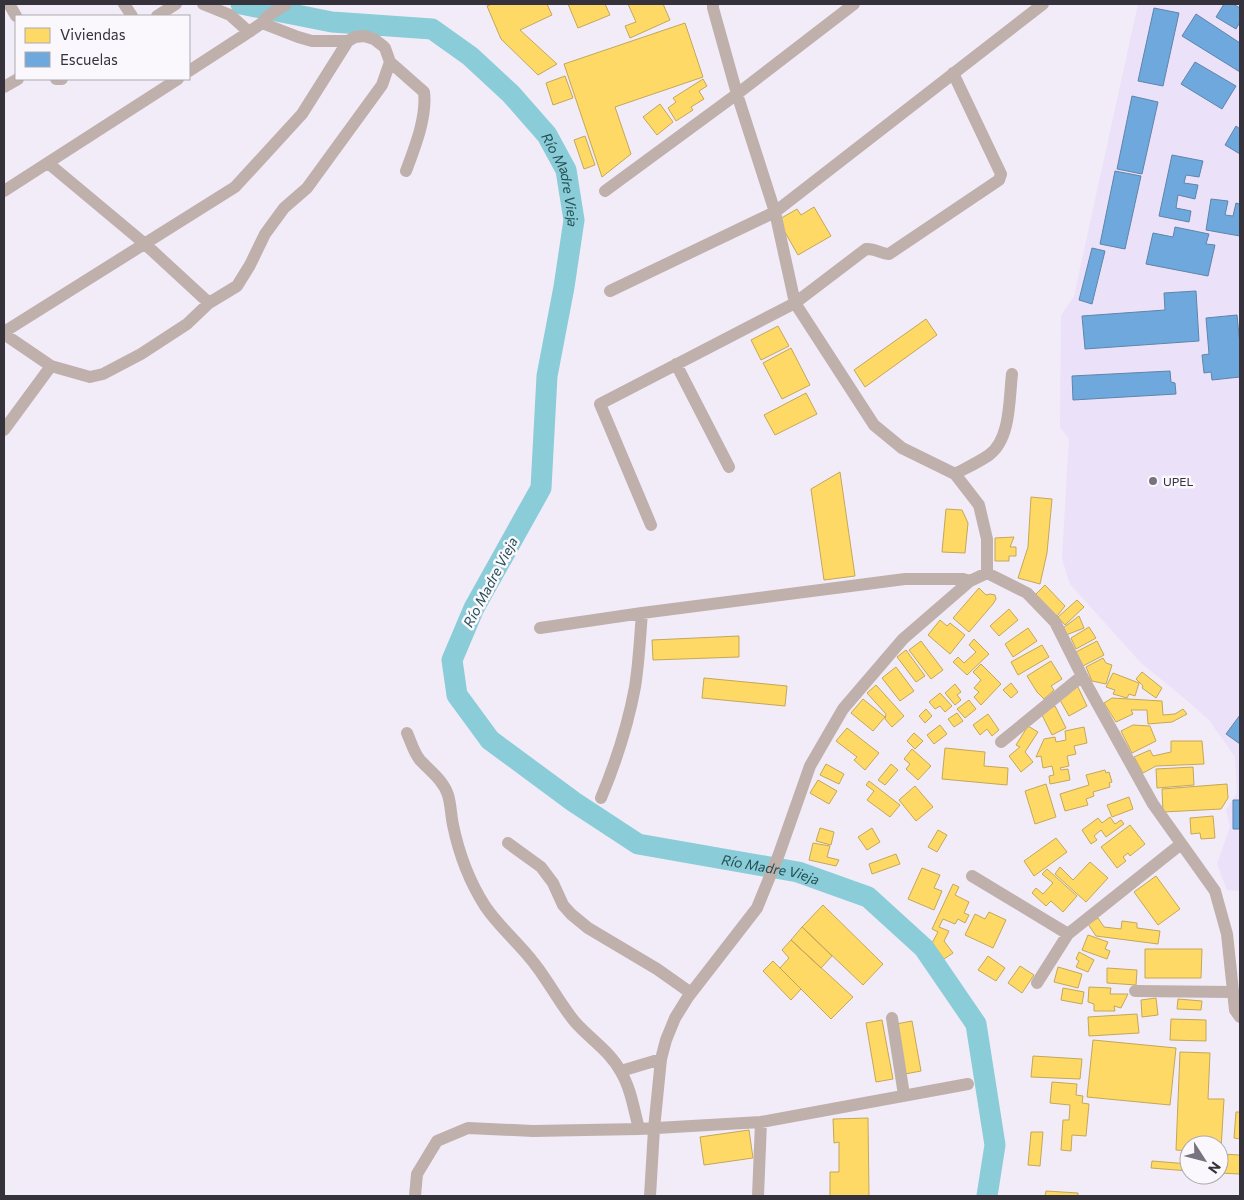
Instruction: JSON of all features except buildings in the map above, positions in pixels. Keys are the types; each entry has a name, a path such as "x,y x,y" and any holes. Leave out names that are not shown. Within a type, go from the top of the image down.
{"street":[{"path":"9,4 15,15"},
{"path":"124,4 131,15"},
{"path":"159,15 176,4"},
{"path":"202,4 230,14 249,32"},
{"path":"712,4 737,94 775,212 795,303 874,425 902,448 955,474 979,505 987,539 987,573"},
{"path":"605,191 737,94 854,4"},
{"path":"610,291 775,212 1044,4"},
{"path":"190,71 249,32 285,5"},
{"path":"265,19 298,37 312,41 348,41"},
{"path":"390,62 382,85 307,188 284,208 270,227 237,286 209,303 187,324 141,354 104,374 90,376 51,366 4,333 235,187 302,114 348,41 355,37 364,36 374,39 385,48 390,62 424,92 425,99 420,134 406,171"},
{"path":"651,525 600,404 795,303 866,249 871,248 889,254 998,180 1001,174 953,74"},
{"path":"4,87 16,80"},
{"path":"4,191 176,80"},
{"path":"48,163 144,244 209,303"},
{"path":"676,364 729,467"},
{"path":"4,430 51,366"},
{"path":"955,474 990,454 1002,439 1008,419 1012,374"},
{"path":"650,1196 654,1129 662,1058 666,1040 676,1018 691,993 757,908 779,854 810,766 843,709 903,639 970,581 987,573"},
{"path":"987,573 1027,593 1055,622 1082,676 1153,804 1215,891 1227,934 1235,1010 1240,1016"},
{"path":"540,628 905,579 963,579 970,581"},
{"path":"601,798 619,751 631,707 642,613"},
{"path":"1001,742 1082,676"},
{"path":"407,733 419,759 440,781 448,795 459,851 484,904 495,920 527,954 569,1015 608,1053 621,1071 629,1089 639,1129"},
{"path":"508,843 541,867 553,883 563,905 580,922 657,969 691,993"},
{"path":"1037,983 1068,934 1181,844"},
{"path":"972,876 1068,934"},
{"path":"1135,991 1233,992"},
{"path":"892,1018 904,1095"},
{"path":"621,1071 662,1058"},
{"path":"415,1196 417,1174 437,1142 468,1128 533,1131 654,1129 761,1122 968,1084"},
{"path":"758,1196 761,1122"}],"shaded area":[{"name":"UPEL","path":"1138,4 1240,4 1240,891 1227,890 1217,864 1230,827 1226,810 1237,793 1235,757 1209,720 1141,663 1070,584 1062,559 1069,439 1060,427 1061,316 1074,296"}],"waterway":[{"name":"Río Madre Vieja","path":"241,4 332,22 432,29 470,56 511,94 547,135 566,170 574,220 564,287 547,376 541,488 474,608 452,660 457,695 490,740 574,802 638,844 798,872 868,897 924,948 976,1024 995,1145 987,1196"}],"place":[{"name":"UPEL","path":"1153,481"}]}
